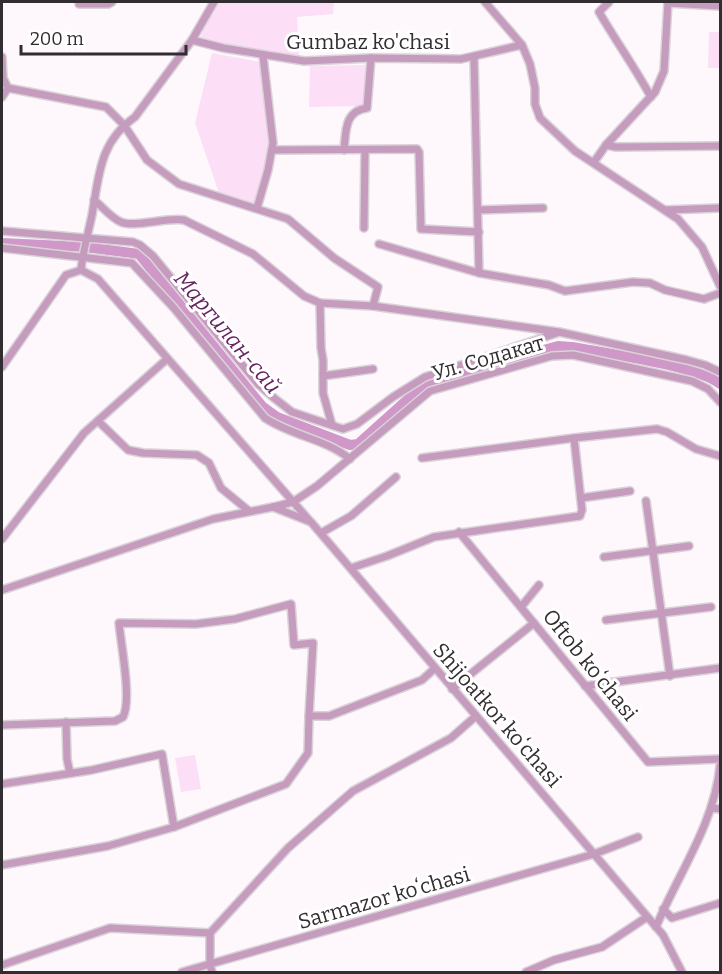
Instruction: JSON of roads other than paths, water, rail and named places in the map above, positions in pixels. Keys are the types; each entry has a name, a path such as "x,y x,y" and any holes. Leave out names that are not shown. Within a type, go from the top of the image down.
{"street":[{"path":"79,4 112,2"},
{"path":"81,270 103,156 110,143 124,125 135,117 192,40 214,2"},
{"path":"485,2 522,45 530,64 535,88 535,104 540,118 575,151 666,210 687,228 702,247 720,286"},
{"path":"609,2 599,12 633,64 651,97"},
{"path":"594,162 606,145 655,92 664,71 668,2 720,6"},
{"name":"Gumbaz ko'chasi","path":"192,40 263,56 304,61 371,58 474,58 522,45"},
{"path":"256,208 268,170 273,129 263,56"},
{"path":"2,57 3,78 8,88"},
{"path":"344,150 349,118 356,110 367,108 371,58"},
{"name":"Gumbaz ko'chasi","path":"474,58 479,273"},
{"path":"8,88 106,107 124,125 147,160 180,184 288,219 334,258 378,287 373,306"},
{"path":"2,97 8,88"},
{"path":"606,145 616,147 720,146"},
{"path":"272,150 418,149 420,229 479,232"},
{"path":"364,228 365,150"},
{"path":"94,200 121,222 184,220 253,254 304,296 320,303 373,306 560,332 687,360 720,372"},
{"path":"478,210 543,208"},
{"path":"666,210 720,208"},
{"path":"2,231 133,242 140,245 174,280 258,384 292,412 343,429 350,428 425,377 560,332"},
{"path":"379,244 479,273 549,285 565,291 633,282 650,283 665,290 704,299 720,293"},
{"path":"2,248 128,262 136,266 265,418 285,430 334,448 350,459"},
{"path":"2,367 66,275 81,270 98,279 311,522"},
{"path":"320,303 323,393 332,425"},
{"name":"Ул. Содакат","path":"2,590 213,519 293,502 317,486 430,391 563,354 692,381 708,389 720,402"},
{"path":"2,539 84,433 167,359"},
{"path":"323,376 374,369"},
{"path":"98,421 128,450 143,453 197,455 209,463 221,488 249,512"},
{"path":"422,458 657,429 667,432 696,449 720,456"},
{"path":"351,568 434,537 578,516 582,513 574,438"},
{"path":"321,533 351,516 396,477"},
{"path":"581,498 630,491"},
{"path":"645,501 670,675"},
{"name":"Shijoatkor koʻchasi","path":"269,507 311,522 321,533 434,669 663,935 681,972"},
{"name":"Oftob koʻchasi","path":"459,532 648,762 720,759"},
{"path":"604,557 689,546"},
{"path":"521,607 539,585"},
{"path":"2,725 115,721 123,717 126,711 126,698 120,623 196,624 236,619 291,604 294,645 313,643 308,753 286,784 174,827 108,846 2,865"},
{"path":"606,620 711,607"},
{"path":"452,689 534,623"},
{"path":"585,686 720,668"},
{"path":"309,717 329,716 422,680 434,669"},
{"path":"211,969 210,933 288,848 353,791 451,738 476,716"},
{"path":"66,722 67,759 70,773"},
{"path":"2,784 162,754 174,827"},
{"path":"656,927 693,853 711,808 718,785 720,766"},
{"path":"711,808 720,809"},
{"name":"Sarmazor koʻchasi","path":"182,972 211,969 594,854 638,837"},
{"path":"663,909 672,918 720,903"},
{"path":"526,972 554,960 602,947 647,917"},
{"path":"2,965 110,928 210,933"}],"waterway":[{"name":"Маргилан-сай","path":"2,243 85,247 139,254 262,406 277,417 350,445 358,444 417,391 440,379 558,346 672,366 709,377 720,384"}]}
